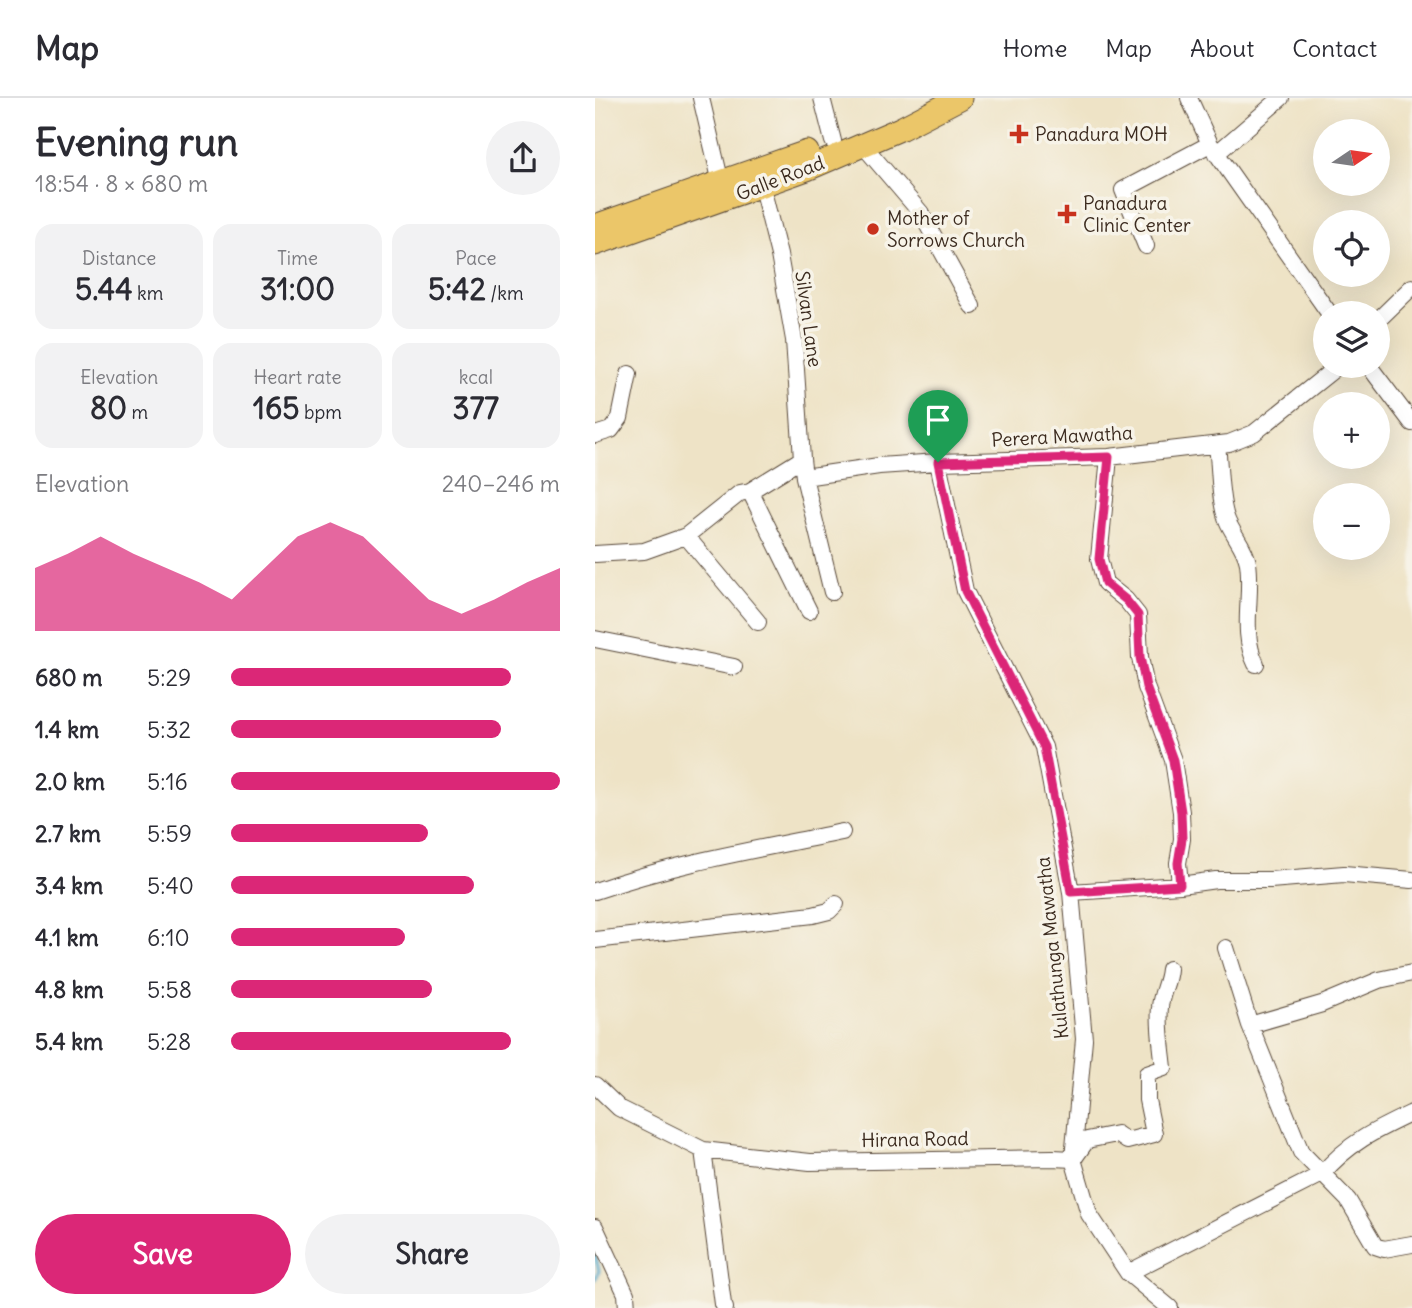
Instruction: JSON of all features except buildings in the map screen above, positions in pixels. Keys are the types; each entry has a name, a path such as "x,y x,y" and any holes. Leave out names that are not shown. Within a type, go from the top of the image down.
{"highway":[{"name":"Galle Road","path":"595,226 721,183 760,179 833,141 884,121 928,98"},
{"name":"Galle Road","path":"595,244 760,179 863,145 960,98"}],"street":[{"path":"701,98 721,183"},
{"path":"822,98 833,141"},
{"path":"1189,98 1213,149 1321,301"},
{"path":"1146,246 1123,190 1213,149 1281,98"},
{"path":"863,145 921,213 972,306"},
{"name":"Silvan Lane","path":"760,179 779,255 794,340 802,459"},
{"path":"1390,308 1412,287"},
{"path":"595,435 611,430 620,418 629,374"},
{"name":"Perera Mawatha","path":"804,477 879,466 1109,457 1229,443 1254,433 1323,378"},
{"path":"1378,378 1412,423"},
{"path":"1217,445 1222,500 1227,521 1248,560 1251,587 1247,602 1249,650 1256,664"},
{"path":"1109,457 1099,559 1105,583 1126,600 1138,615 1140,657 1146,687 1173,760 1181,812 1182,839 1178,863 1180,885"},
{"path":"595,554 645,551 686,537 740,493 751,491 802,459 832,592"},
{"name":"Kulathunga Mawatha","path":"938,462 965,591 1044,747 1071,892 1084,1038 1073,1159"},
{"path":"751,491 809,611"},
{"path":"686,537 758,622"},
{"path":"595,639 734,667"},
{"path":"595,891 641,875 686,864 842,832"},
{"path":"1071,892 1216,880 1270,880 1344,874 1412,880"},
{"path":"595,940 813,915 829,911 836,904"},
{"path":"1226,948 1250,1025 1301,1152 1348,1200 1375,1246 1384,1249 1412,1244"},
{"path":"1169,969 1160,1010 1164,1068 1147,1074 1147,1100 1154,1134 1127,1141 1117,1134 1087,1140 1073,1159 1089,1214 1128,1273 1170,1308"},
{"path":"1250,1025 1322,1004 1379,980 1412,973"},
{"name":"Hirana Road","path":"595,1085 619,1108 703,1150 810,1162 1073,1159"},
{"path":"1128,1273 1322,1174 1339,1153 1378,1128 1412,1113"},
{"path":"703,1150 725,1308"},
{"path":"595,1227 626,1294 627,1308"}],"waterway":[{"path":"595,1254 599,1271 595,1279"}],"place":[{"name":"Panadura MOH","path":"1019,134"},
{"name":"Panadura Clinic Center","path":"1067,214"},
{"name":"Mother of Sorrows Church","path":"873,229"}],"route":[{"path":"1109,457 1099,559 1105,583 1126,600 1138,615 1140,657 1146,687 1173,760 1181,812 1182,839 1178,863 1180,885 1071,892 1044,747 965,591 938,462 1109,457"}]}
